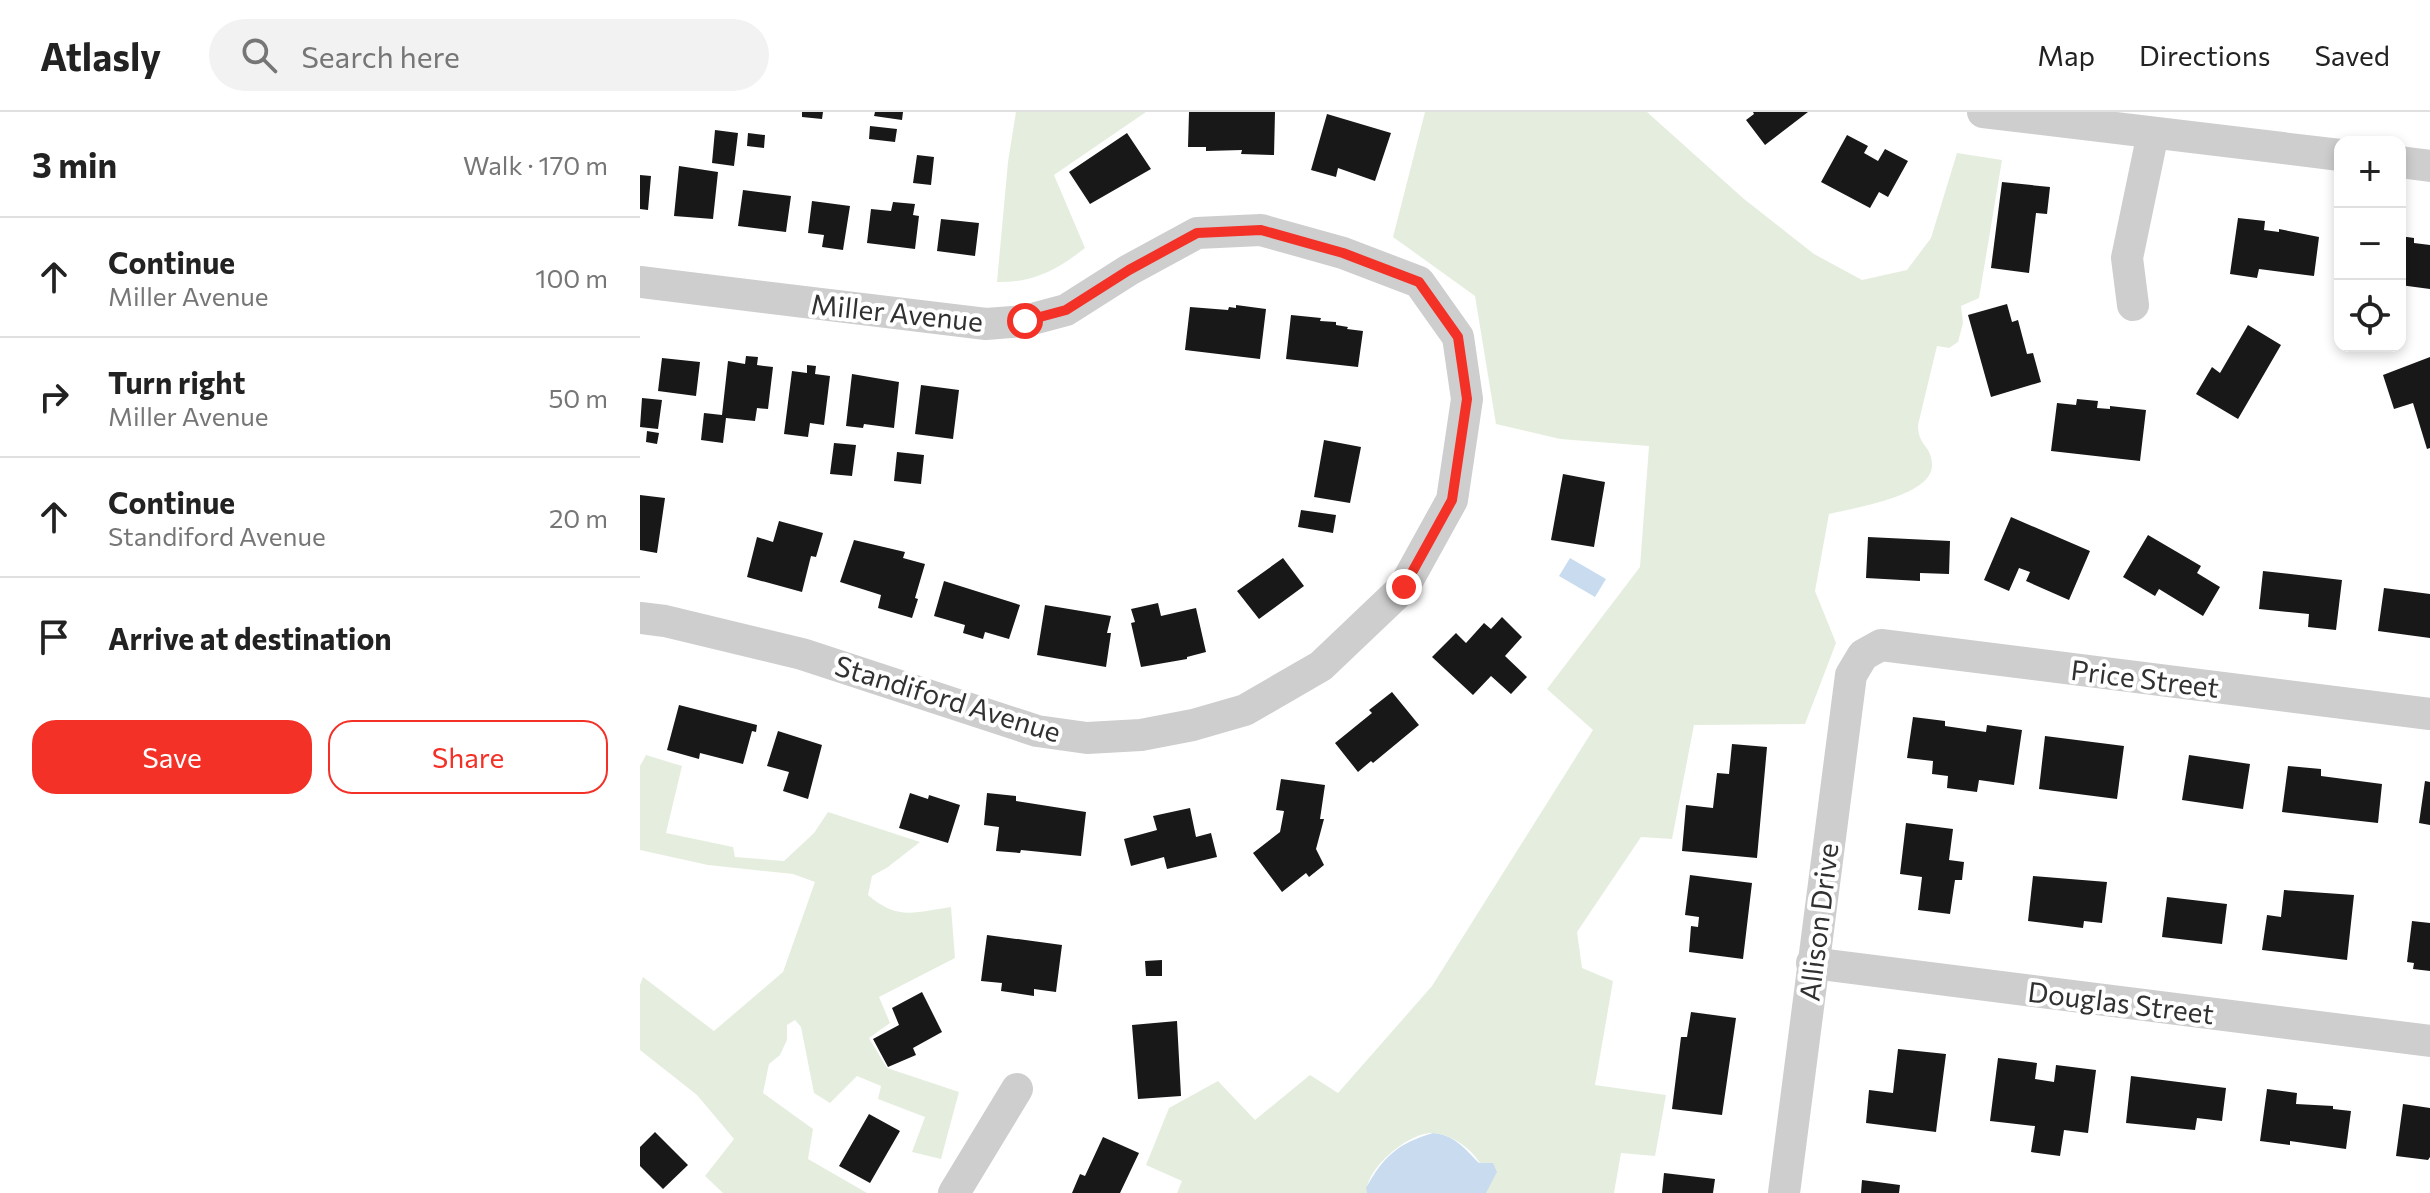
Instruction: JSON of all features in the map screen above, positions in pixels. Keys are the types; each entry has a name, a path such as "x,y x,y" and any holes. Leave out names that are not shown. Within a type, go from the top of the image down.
{"street":[{"path":"1983,112 2334,154"},
{"path":"2133,305 2127,258 2153,133"},
{"path":"2406,163 2430,166"},
{"name":"Miller Avenue","path":"640,282 986,324 1025,321 1066,310 1129,270 1197,233 1261,230 1343,253 1419,282 1439,308 1458,337 1467,399 1452,500"},
{"name":"Standiford Avenue","path":"640,618 665,621 802,654 1037,731 1087,738 1141,735 1193,725 1245,710 1321,666 1404,587 1452,500"},
{"name":"Price Street","path":"1863,655 1881,645 2430,714"},
{"name":"Allison Drive","path":"1784,1193 1851,675 1863,655"},
{"name":"Douglas Street","path":"1812,963 2430,1041"},
{"path":"954,1193 1017,1089"}],"green space":[{"path":"1016,112 1146,112 1054,175 1085,248 1044,274 997,282 1008,162"},
{"path":"1425,112 1647,112 1744,199 1814,254 1862,280 1907,270 1931,238 1957,153 2002,160 1979,298 1961,306 1963,323 1958,342 1949,348 1937,346 1918,425 1920,438 1930,453 1932,465 1929,476 1906,493 1829,514 1815,591 1836,643 1805,724 1694,725 1672,839 1641,837 1577,932 1582,968 1613,981 1595,1085 1666,1095 1655,1156 1621,1153 1614,1193 1486,1193 1482,1169 1475,1157 1452,1138 1432,1133 1411,1139 1380,1163 1368,1184 1367,1193 1177,1193 1182,1181 1146,1165 1169,1108 1218,1081 1255,1120 1310,1075 1338,1093 1432,986 1593,730 1547,689 1640,567 1649,446 1560,439 1496,424 1475,296 1393,237"},
{"path":"646,755 682,766 666,833 733,847 735,857 784,861 814,833 828,812 920,842 872,876 868,895 898,912 951,907 955,958 879,997 890,1023 869,1038 887,1068 959,1092 941,1159 912,1152 925,1117 878,1099 881,1086 857,1076 830,1103 814,1093 801,1027 795,1020 787,1025 787,1040 780,1055 769,1064 763,1093 813,1129 808,1159 867,1193 723,1193 705,1176 734,1139 697,1095 640,1050 640,985 643,977 714,1031 783,972 815,882 793,874 708,865 640,850 640,766"}],"water":[{"path":"1570,558 1606,579 1595,597 1559,576"},
{"path":"1433,1133 1453,1139 1479,1163 1493,1163 1497,1172 1486,1193 1367,1193 1366,1188 1372,1177 1385,1160 1410,1141"}],"building":[{"path":"802,112 823,112 822,119 802,117"},
{"path":"875,112 903,112 902,120 874,116"},
{"path":"1189,112 1275,112 1274,155 1188,147"},
{"path":"1753,112 1808,112 1765,145 1746,120"},
{"path":"1327,114 1391,133 1375,181 1338,168 1336,177 1311,170"},
{"path":"870,126 897,129 895,142 869,139"},
{"path":"715,130 738,133 734,166 712,163"},
{"path":"748,133 765,135 764,148 747,146"},
{"path":"1127,133 1151,169 1090,204 1069,172"},
{"path":"1847,135 1868,146 1864,153 1878,161 1885,149 1908,161 1888,197 1879,192 1870,208 1821,182"},
{"path":"917,155 934,157 931,185 913,183"},
{"path":"679,166 718,172 713,219 674,216"},
{"path":"640,175 651,176 648,210 640,209"},
{"path":"2002,182 2050,187 2047,214 2036,213 2029,273 1991,268"},
{"path":"743,190 791,196 786,232 738,226"},
{"path":"812,201 850,206 843,250 822,247 824,235 808,233"},
{"path":"893,202 915,204 913,215 919,216 915,249 867,243 871,209 891,211"},
{"path":"2238,218 2265,221 2264,230 2279,232 2279,229 2319,237 2314,276 2259,269 2257,278 2230,274"},
{"path":"941,219 979,223 975,256 937,251"},
{"path":"2406,237 2414,238 2414,243 2430,245 2430,289 2406,286"},
{"path":"2007,304 2012,322 2018,320 2027,354 2033,353 2041,382 1991,397 1968,315"},
{"path":"1236,305 1266,309 1260,359 1185,350 1190,307 1228,310 1229,307 1236,308"},
{"path":"1291,315 1321,318 1320,321 1336,322 1336,325 1347,329 1363,331 1358,367 1286,359"},
{"path":"2248,325 2281,345 2238,419 2196,394 2212,367 2220,373"},
{"path":"746,356 758,357 757,365 773,367 768,409 757,408 755,421 726,418 723,443 701,440 704,413 722,415 728,361 745,364"},
{"path":"2430,357 2430,448 2427,449 2413,403 2394,409 2383,375"},
{"path":"662,358 700,362 696,396 658,391"},
{"path":"807,365 816,366 815,374 830,376 824,425 810,423 808,437 784,434 792,371 807,373"},
{"path":"852,374 899,382 894,428 864,424 863,428 846,426"},
{"path":"921,385 959,390 953,439 915,434"},
{"path":"642,398 662,400 658,429 640,427"},
{"path":"2077,399 2098,401 2097,408 2110,409 2110,406 2146,410 2140,461 2051,451 2057,403 2076,405"},
{"path":"647,431 659,433 657,444 646,442"},
{"path":"1324,440 1361,447 1350,503 1314,497"},
{"path":"834,443 856,445 852,476 830,474"},
{"path":"897,452 924,455 921,484 894,481"},
{"path":"1563,474 1605,482 1594,547 1551,540"},
{"path":"640,495 665,498 657,553 640,550"},
{"path":"1301,510 1336,515 1333,533 1298,527"},
{"path":"2011,517 2090,551 2069,600 2026,581 2030,572 2019,568 2009,591 1984,580"},
{"path":"779,521 823,533 816,557 811,556 802,592 747,577 757,537 773,542"},
{"path":"2148,535 2201,566 2197,573 2220,587 2203,616 2159,589 2155,596 2123,577"},
{"path":"1868,537 1950,541 1949,574 1920,573 1920,581 1866,578"},
{"path":"854,540 905,552 903,558 925,564 912,618 878,608 881,595 840,582"},
{"path":"1283,558 1304,586 1259,619 1237,591"},
{"path":"2263,571 2342,580 2336,630 2308,627 2309,614 2259,609"},
{"path":"944,581 1020,605 1009,639 985,632 983,639 963,633 965,625 934,616"},
{"path":"2384,588 2430,594 2430,638 2378,631"},
{"path":"1158,603 1161,616 1196,608 1206,652 1187,659 1141,667 1131,609"},
{"path":"1045,605 1111,616 1106,667 1037,655"},
{"path":"1502,617 1522,637 1505,656 1527,677 1511,694 1491,676 1473,695 1432,657 1456,633 1466,643 1484,623 1491,629"},
{"path":"1392,692 1419,725 1358,772 1335,743"},
{"path":"679,705 757,725 756,732 752,731 743,764 700,753 699,759 667,750"},
{"path":"1913,717 1945,721 1945,726 1986,732 1987,725 2022,730 2014,785 1979,780 1977,792 1947,788 1948,776 1932,774 1933,761 1907,758"},
{"path":"778,731 822,745 808,799 783,791 789,772 767,766"},
{"path":"2045,736 2124,746 2117,799 2039,789"},
{"path":"1732,744 1767,747 1757,858 1682,851 1686,805 1713,808 1717,773 1729,774"},
{"path":"2189,755 2250,764 2243,809 2182,800"},
{"path":"2288,766 2321,769 2321,776 2382,784 2378,823 2282,812"},
{"path":"1281,779 1325,785 1320,819 1324,819 1316,849 1324,865 1309,877 1306,873 1282,892 1253,853 1280,832 1284,811 1276,810"},
{"path":"2425,781 2430,782 2430,825 2419,823"},
{"path":"910,793 928,799 929,795 960,805 948,843 899,828"},
{"path":"987,793 1016,796 1016,801 1086,812 1081,856 1021,850 1020,853 996,851 999,827 984,825"},
{"path":"1190,808 1196,837 1211,833 1217,857 1167,869 1164,857 1131,866 1124,839 1157,830 1153,816"},
{"path":"1906,823 1953,829 1949,860 1964,862 1962,880 1955,880 1950,914 1918,910 1922,877 1900,874"},
{"path":"1690,875 1752,883 1743,959 1689,952 1691,926 1698,927 1699,917 1685,915"},
{"path":"2033,876 2107,882 2102,923 2084,921 2083,928 2028,921"},
{"path":"2284,890 2354,895 2347,960 2262,950 2267,915 2281,917"},
{"path":"2167,897 2227,904 2222,944 2162,937"},
{"path":"2412,921 2430,923 2430,971 2413,969 2414,963 2407,962"},
{"path":"987,935 1062,945 1056,992 1034,989 1034,996 1001,991 1002,983 981,981"},
{"path":"1162,960 1162,976 1146,976 1145,961"},
{"path":"922,992 942,1032 913,1048 916,1055 888,1067 873,1039 899,1025 892,1008"},
{"path":"1691,1012 1736,1018 1722,1115 1672,1109 1681,1037 1687,1037"},
{"path":"1177,1021 1181,1096 1138,1099 1132,1025"},
{"path":"1898,1049 1946,1054 1936,1132 1866,1123 1869,1090 1893,1093"},
{"path":"1998,1058 2037,1063 2035,1079 2054,1082 2056,1065 2096,1070 2088,1133 2064,1130 2060,1156 2031,1152 2035,1126 1990,1121"},
{"path":"2131,1076 2226,1088 2222,1121 2197,1118 2195,1130 2126,1123"},
{"path":"2267,1089 2297,1093 2296,1104 2333,1106 2333,1109 2351,1111 2346,1149 2290,1141 2290,1145 2260,1141"},
{"path":"2403,1104 2430,1108 2428,1160 2396,1156"},
{"path":"869,1114 900,1131 870,1183 839,1166"},
{"path":"655,1132 688,1165 663,1189 640,1166 640,1147"},
{"path":"1103,1137 1139,1153 1120,1193 1072,1193 1080,1174 1085,1176"},
{"path":"1664,1173 1715,1179 1713,1193 1662,1193"},
{"path":"1862,1180 1900,1185 1899,1193 1861,1193"}],"route":[{"path":"1025,321 1066,310 1129,270 1197,233 1261,230 1343,253 1419,282 1458,337 1467,399 1452,500 1404,587"}]}
